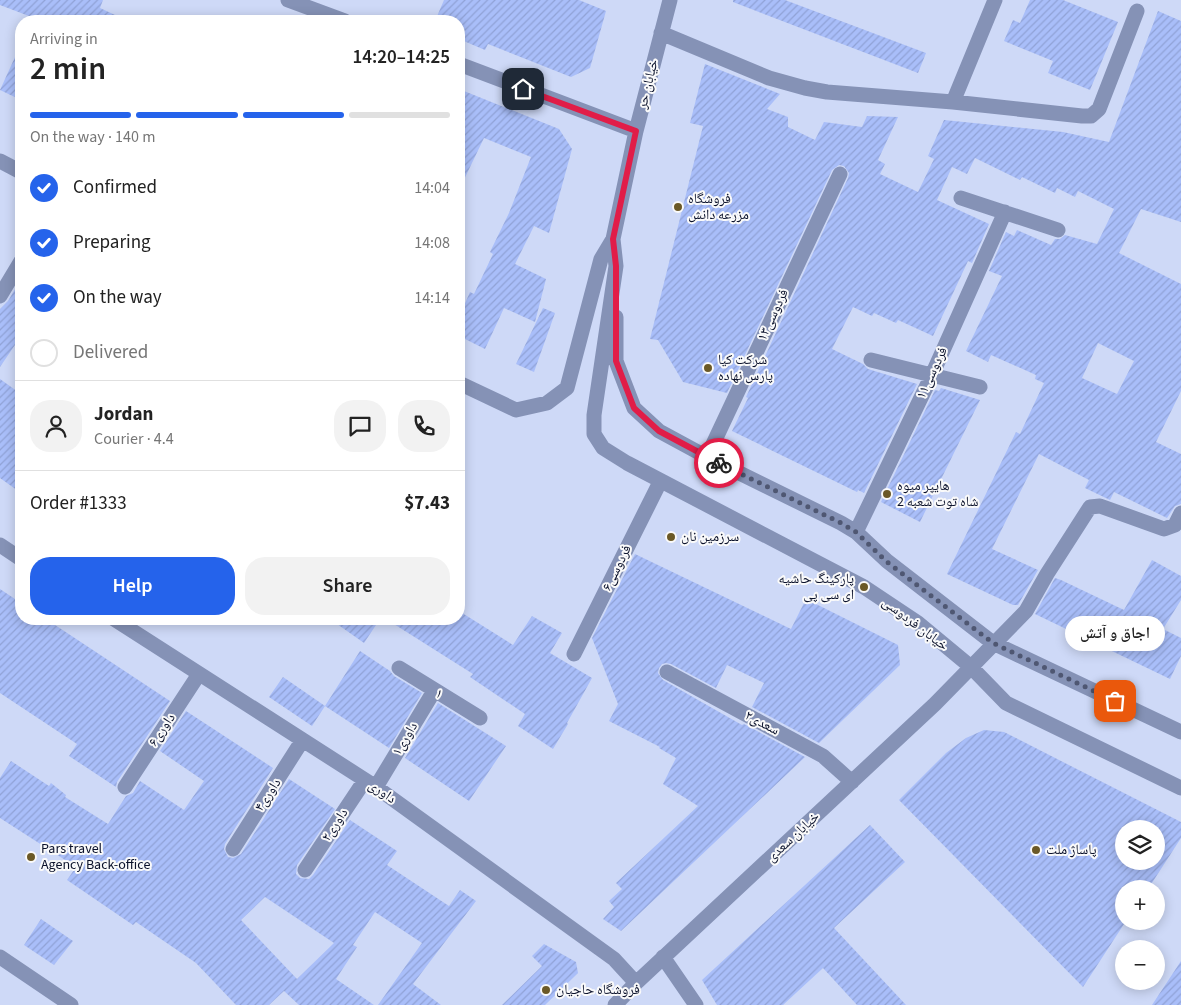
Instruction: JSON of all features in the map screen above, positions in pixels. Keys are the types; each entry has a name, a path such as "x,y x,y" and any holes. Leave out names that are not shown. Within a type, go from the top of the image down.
{"street":[{"path":"288,0 328,15"},
{"name":"خیابان حر","path":"594,434 594,415 616,266 613,239 636,131 670,0"},
{"path":"953,102 995,0"},
{"path":"661,33 769,78 805,88 827,92 1090,116 1099,110 1137,11"},
{"path":"465,66 636,131"},
{"path":"0,161 15,169"},
{"name":"فردوسی۱۳","path":"707,457 840,174"},
{"path":"961,198 1058,230"},
{"name":"فردوسی۱۱","path":"856,532 932,375 1005,212"},
{"path":"465,386 516,410 547,404 567,388 601,259 613,239"},
{"path":"616,266 616,361 634,408 659,431 856,532 887,562 993,643 1181,732"},
{"path":"0,296 15,271"},
{"path":"871,360 980,387"},
{"name":"خیابان فردوسی","path":"594,434 603,448 660,482 864,587 918,623 971,667 1006,703 1181,788"},
{"name":"فردوسی۶","path":"574,654 660,482"},
{"name":"خیابان سعدی","path":"614,1005 636,982 852,782 1026,611 1047,574 1090,507 1100,506 1164,529 1175,525 1181,513"},
{"path":"0,545 15,555"},
{"name":"داوری","path":"123,625 370,784 614,959 636,982"},
{"name":"۱","path":"399,668 480,718"},
{"name":"سعدی۲","path":"667,672 823,756 852,782"},
{"name":"داوری۶","path":"124,787 200,674"},
{"name":"داوری۱","path":"370,784 434,691"},
{"name":"داوری۴","path":"233,848 302,741"},
{"name":"داوری۲","path":"306,870 370,784"},
{"path":"0,957 71,1005"},
{"path":"663,958 696,1005"}],"building":[{"path":"0,0 103,0 100,8 115,15 26,15 0,5"},
{"path":"444,0 579,0 606,11 590,68 571,77 488,44 485,50 465,42 465,15 438,15"},
{"path":"733,0 785,0 926,53 918,73 733,2"},
{"path":"1030,0 1063,0 1118,22 1090,90 1048,73 1053,61 1004,41 1013,20 1020,23"},
{"path":"1158,11 1181,21 1181,222 1141,209 1119,253 1181,284 1181,391 1156,442 1181,454 1181,504 1175,506 1167,518 1114,492 1110,500 1085,488 1089,480 1039,454 992,549 1038,570 1018,605 1013,605 947,574 1016,432 1020,434 1044,383 1035,379 1036,375 991,355 988,362 966,351 1002,276 989,271 1006,232 1014,236 1017,230 1051,245 1055,239 1060,239 1065,235 1097,244 1114,209 1078,191 1075,197 1057,188 1055,193 1022,177 1020,180 975,158 967,174 952,167 937,200 989,224 972,263 968,261 933,336 898,320 896,323 874,313 872,316 853,307 832,349 863,364 868,369 917,384 864,493 858,490 857,492 732,431 848,178 849,173 844,166 839,165 832,170 727,393 683,382 658,340 650,339 703,126 690,123 705,64 780,94 767,109 788,117 788,127 815,140 824,122 862,127 867,116 898,117 878,160 885,164 880,174 918,192 934,159 928,156 944,120 1063,132 1109,142","holes":["1098,343 1134,361 1117,394 1082,378"]},
{"path":"15,57 15,97 0,90"},
{"path":"465,91 559,129 572,149 549,233 534,226 515,264 546,279 535,322 504,308 485,349 465,339 465,303 470,292 474,294 493,254 490,252 509,213 531,157 484,138 465,178"},
{"path":"15,289 15,345 0,367 0,309 8,301"},
{"path":"543,308 555,313 534,372 516,364"},
{"path":"0,379 15,390 15,489 0,478"},
{"path":"941,388 980,400 920,522 881,502 935,390 939,391"},
{"path":"635,554 791,629 806,599 898,645 900,665 819,743 752,707 764,683 727,665 716,688 671,664 662,664 658,673 663,680 742,725 744,724 805,757 621,931 603,919 614,907 609,901 622,889 616,883 698,806 663,784 676,758 660,747 609,721 618,704 592,638"},
{"path":"1152,560 1181,576 1181,600 1163,629 1181,638 1181,656 1170,679 1035,614 1055,578 1124,610"},
{"path":"0,589 15,599 15,625 55,625 170,701 117,782 116,787 69,756 77,744 0,693"},
{"path":"465,615 513,645 532,616 562,633 550,653 592,678 553,749 518,726 525,714 470,677 473,674 395,625 465,625"},
{"path":"338,625 376,625 364,643"},
{"path":"360,651 390,671 394,676 422,693 389,748 325,706"},
{"path":"283,677 325,706 312,726 269,697"},
{"path":"438,703 506,746 469,801 405,758"},
{"path":"186,711 273,768 225,844 224,849 228,857 233,858 241,854 289,779 335,809 297,865 296,874 300,878 309,879 313,875 350,820 397,851 387,865 449,906 460,890 476,901 413,984 441,1005 378,1005 422,943 375,912 353,945 357,947 336,979 374,1005 299,1005 284,991 269,1005 236,1005 196,963 136,922 133,925 67,880 76,867 0,818 0,778 11,761 49,786 51,783 66,795 65,797 108,824 126,796 133,793 140,781 184,810 204,781 160,751","holes":["265,897 334,943 297,979 241,920"]},
{"name":"پاساژ ملت","path":"984,730 1004,732 1181,822 1181,838 1165,863 1165,820 1115,820 1115,870 1160,870 1154,880 1115,880 1115,930 1120,930 1083,987 899,800 946,753 966,738"},
{"path":"870,825 905,862 834,928 906,1005 857,1005 823,968 783,1005 717,1005 702,980"},
{"path":"41,919 73,941 54,965 24,945"},
{"path":"544,944 576,962 578,973 545,1005 502,1005 542,966 532,956"},
{"path":"1181,961 1181,1005 1152,1005 1162,990 1165,990 1165,985"}],"way so far":[{"path":"719,463 856,532 887,562 993,643 1115,701"}],"place":[{"name":"فروشگاه مزرعه دانش","path":"678,207"},
{"name":"شرکت کیا پارس نهاده","path":"708,368"},
{"name":"هایپر میوه شاه توت شعبه 2","path":"887,494"},
{"name":"سرزمین نان","path":"671,537"},
{"name":"پارکینگ حاشیه ای سی پی","path":"864,587"},
{"name":"اجاق و آتش","path":"1115,701"},
{"name":"پاساژ ملت","path":"1036,850"},
{"name":"Pars travel Agency Back-office","path":"31,857"},
{"name":"فروشگاه حاجیان","path":"546,990"}],"route":[{"path":"523,89 636,131 613,239 616,266 616,361 634,408 659,431 719,463"}]}
